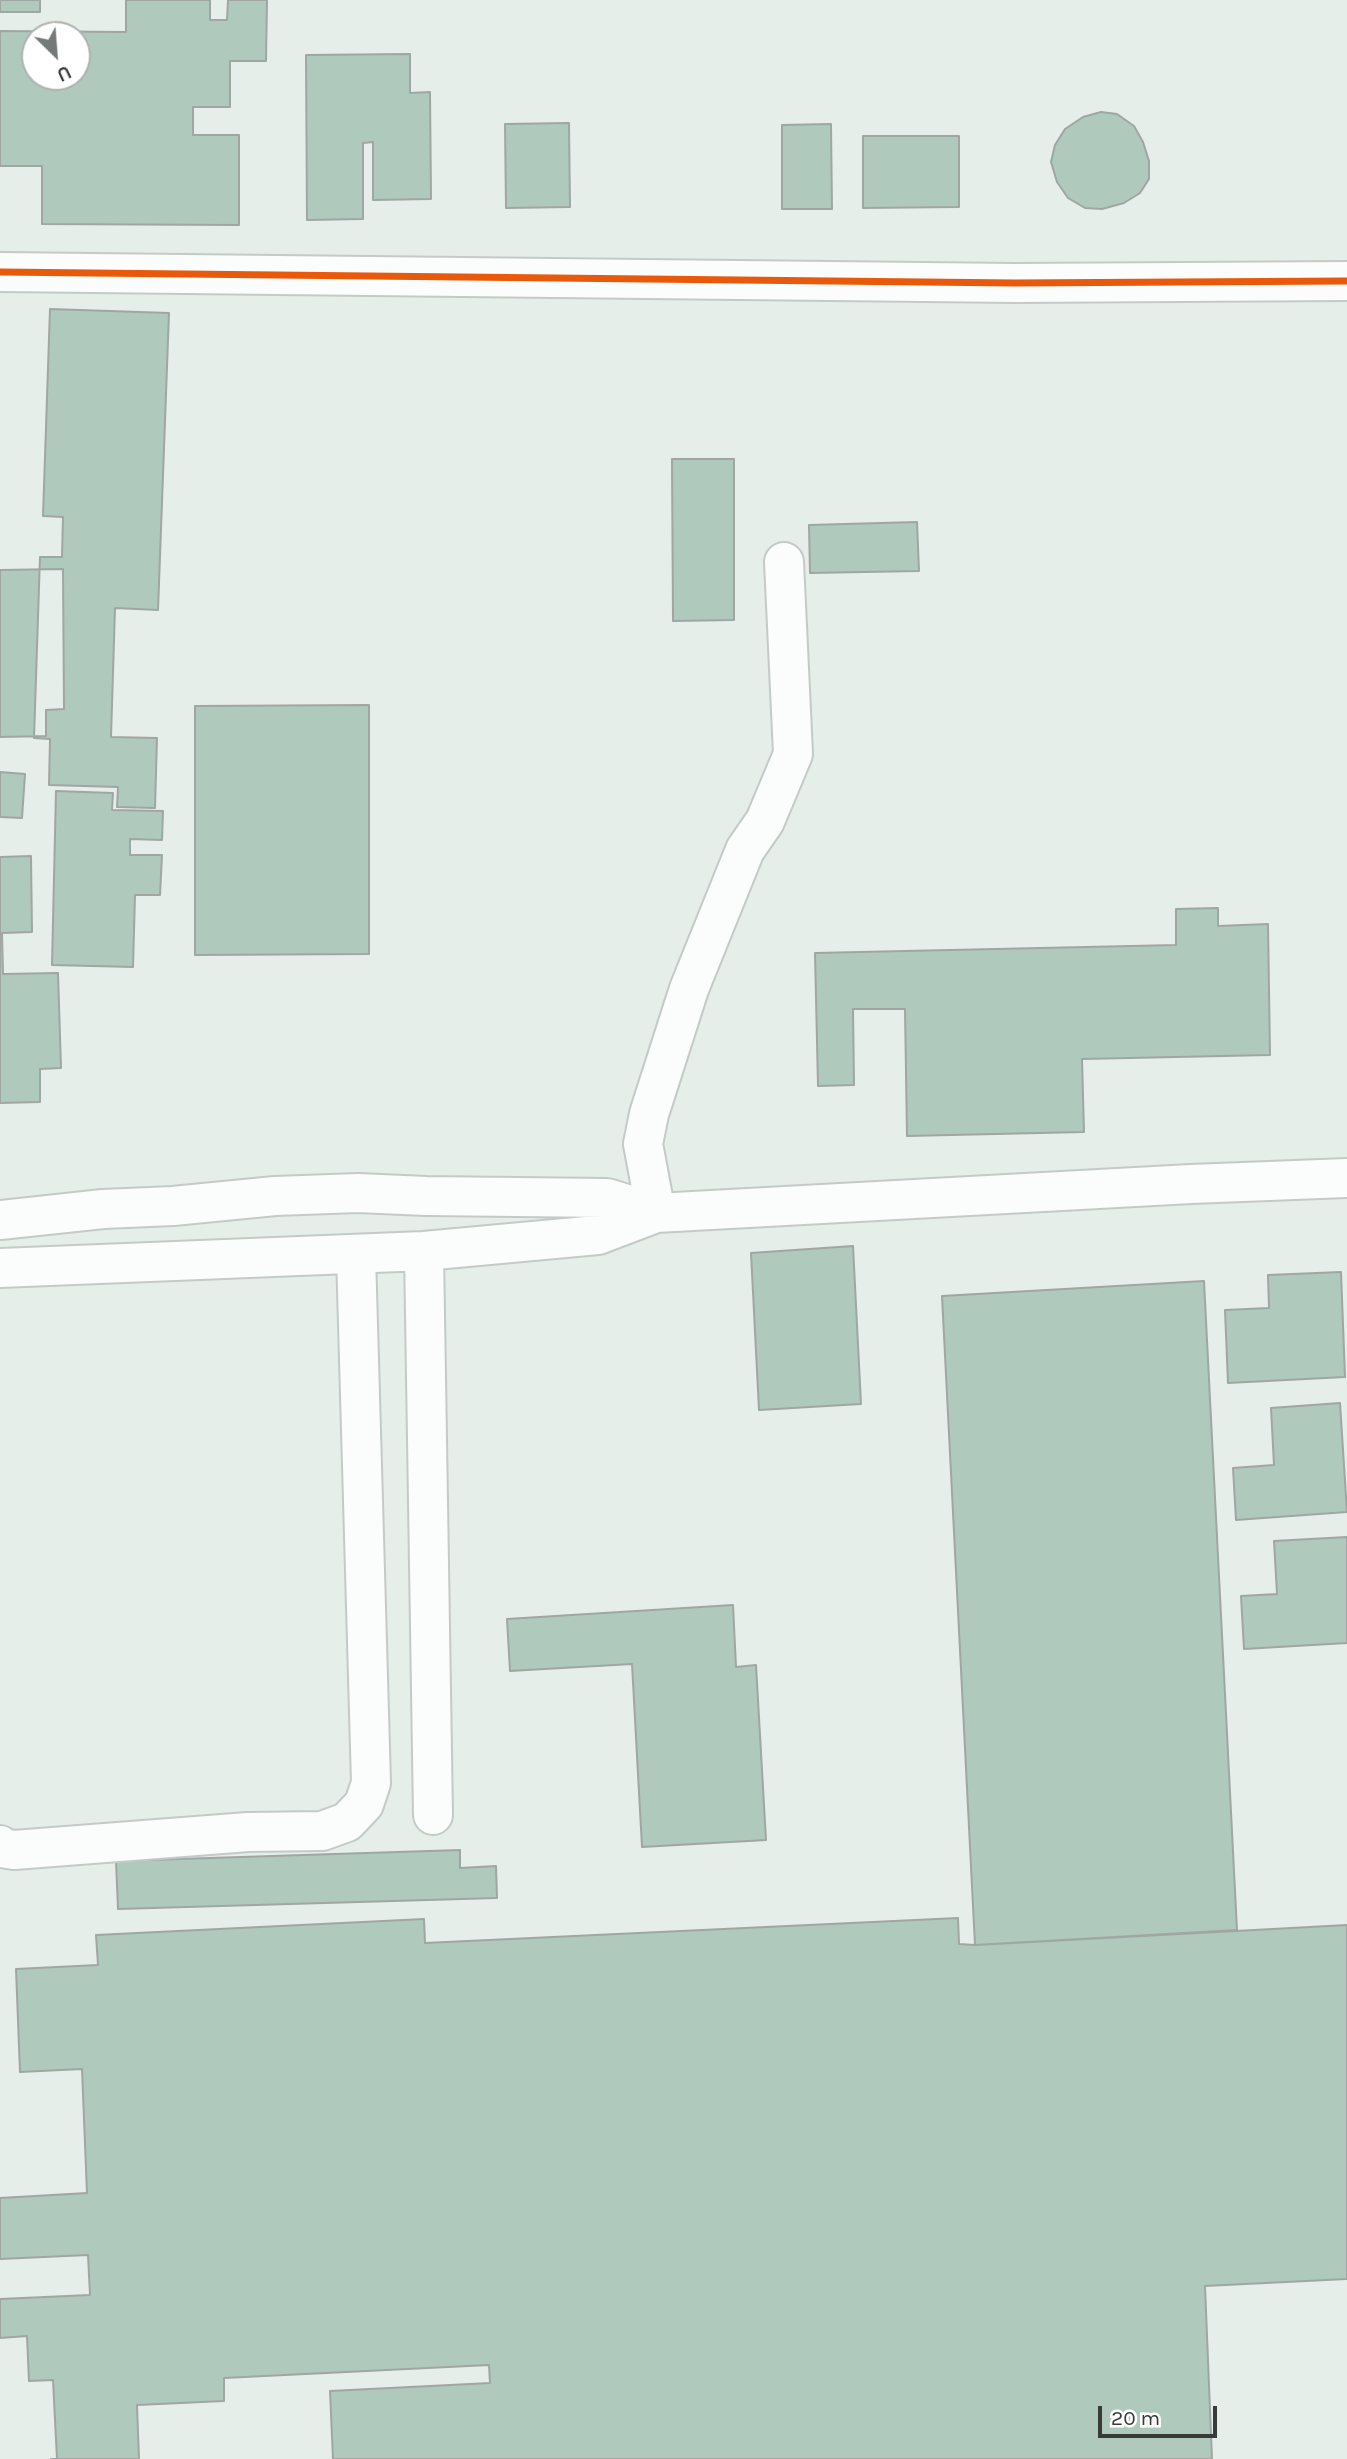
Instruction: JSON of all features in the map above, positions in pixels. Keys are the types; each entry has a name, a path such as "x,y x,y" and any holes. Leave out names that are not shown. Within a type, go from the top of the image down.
{"street":[{"path":"0,272 1001,283 1347,281"},
{"path":"656,1213 643,1144 649,1114 699,964 745,850 765,821 793,754 784,562"},
{"path":"0,1268 424,1251 598,1235 656,1213 1347,1178"},
{"path":"0,1220 275,1196 358,1193 607,1198 656,1213"},
{"path":"424,1251 433,1815"},
{"path":"0,1845 2,1848 14,1850 248,1832 321,1831 347,1822 364,1804 371,1783 356,1254"}],"building":[{"path":"0,0 40,0 40,12 0,12"},
{"path":"126,0 210,0 210,20 227,20 228,0 267,0 266,61 230,61 230,107 193,107 193,135 239,135 239,225 42,224 42,166 0,166 0,31 21,31 21,91 91,91 91,32 126,32"},
{"path":"410,54 410,93 430,92 431,199 373,200 373,142 363,143 363,219 307,220 306,55"},
{"path":"1101,112 1117,114 1134,126 1149,161 1149,179 1140,193 1124,203 1102,209 1085,208 1068,198 1057,182 1051,162 1055,145 1065,129 1083,117"},
{"path":"569,123 570,207 506,208 505,124"},
{"path":"831,124 832,209 782,209 782,125"},
{"path":"863,136 959,136 959,207 863,208"},
{"path":"50,309 169,313 158,610 115,608 111,737 157,738 155,808 117,807 118,787 49,785 50,739 34,738 40,557 62,557 63,517 43,516"},
{"path":"672,459 734,459 734,620 673,621"},
{"path":"917,522 919,571 810,573 809,525"},
{"path":"63,569 64,709 46,710 46,736 0,737 0,570"},
{"path":"369,705 369,954 195,955 195,706"},
{"path":"0,772 25,774 22,818 0,817"},
{"path":"56,791 113,793 112,810 163,811 162,840 130,839 130,855 162,855 160,895 135,895 133,967 52,965"},
{"path":"31,856 32,932 2,933 3,974 58,973 61,1068 40,1069 40,1102 0,1103 0,857"},
{"path":"1218,908 1218,926 1268,924 1270,1055 1082,1059 1084,1132 907,1136 905,1009 853,1009 854,1085 818,1086 815,953 1176,945 1176,909"},
{"path":"853,1246 861,1404 759,1410 751,1253"},
{"path":"1341,1272 1345,1377 1228,1383 1225,1310 1269,1308 1268,1275"},
{"path":"1204,1281 1237,1930 975,1945 942,1296"},
{"path":"1340,1403 1347,1512 1236,1520 1233,1468 1274,1465 1271,1408"},
{"path":"1347,1537 1347,1643 1244,1649 1241,1596 1277,1594 1274,1541"},
{"path":"733,1605 736,1667 756,1665 766,1840 642,1847 632,1664 510,1671 507,1619"},
{"path":"460,1850 460,1868 496,1866 497,1898 118,1909 116,1861"},
{"path":"958,1918 959,1944 975,1945 1347,1925 1347,2279 1205,2286 1212,2459 333,2459 330,2391 490,2383 489,2365 224,2378 224,2401 137,2405 139,2459 57,2459 53,2380 29,2381 27,2336 0,2338 0,2299 90,2295 88,2255 0,2259 0,2198 87,2193 82,2069 20,2072 16,1969 98,1965 96,1935 424,1919 425,1943"}],"cycle path":[{"path":"0,272 1015,283 1347,281"}]}
